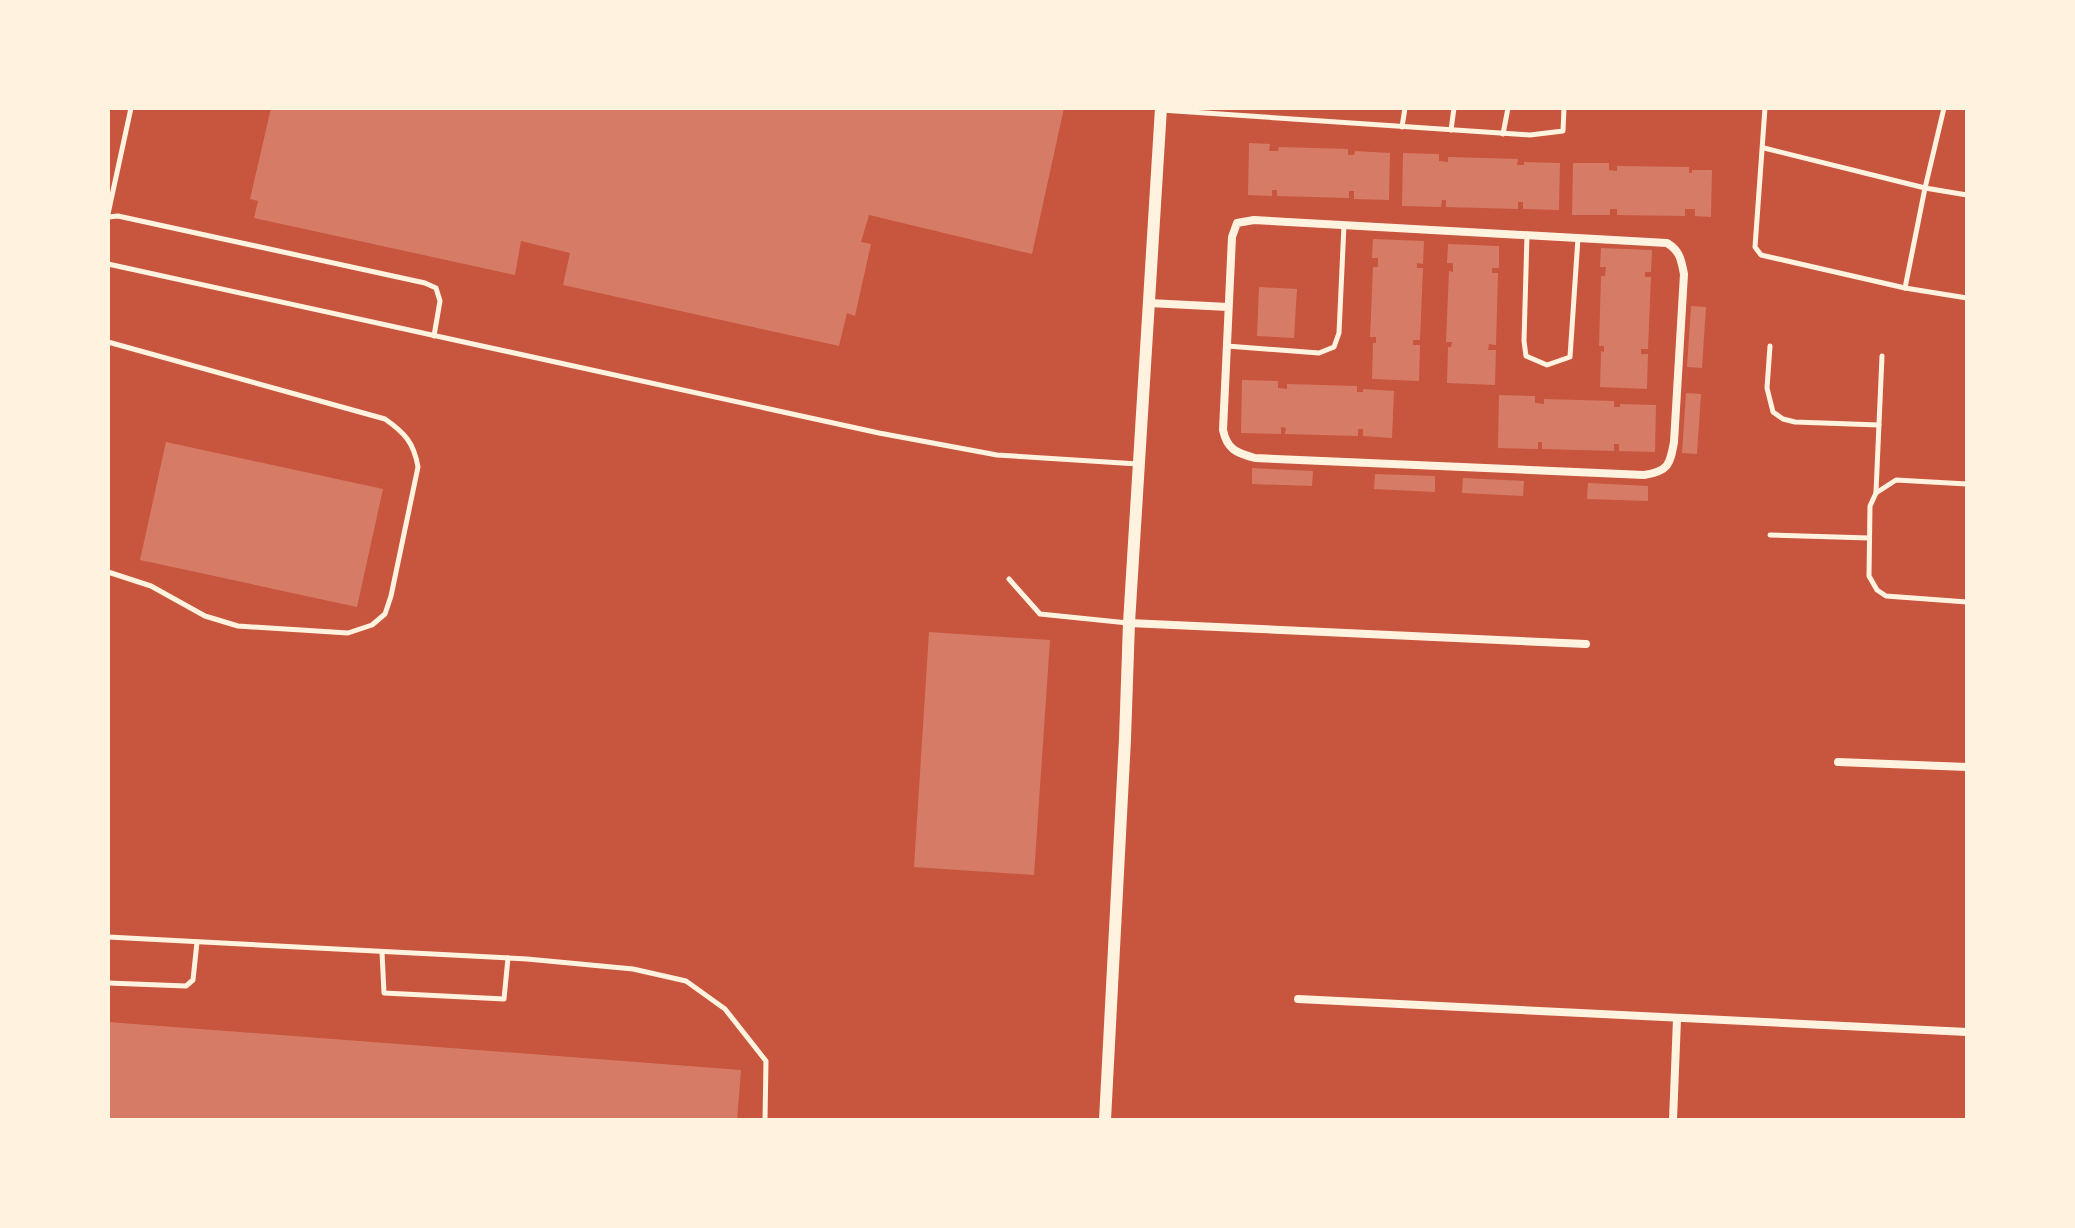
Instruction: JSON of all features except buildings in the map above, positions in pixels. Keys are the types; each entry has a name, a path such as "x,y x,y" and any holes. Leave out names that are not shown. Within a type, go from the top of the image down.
{"street":[{"path":"1105,1120 1129,623 1161,109"},
{"path":"1254,220 1527,235 1667,243 1680,255 1684,274 1674,442 1666,468 1644,475 1255,458 1239,454 1226,444 1223,430 1228,307 1232,237 1237,223 1254,220"},
{"path":"1149,303 1228,307"},
{"path":"1129,623 1586,644"},
{"path":"1838,762 1967,767"},
{"path":"1298,999 1967,1032"},
{"path":"1673,1120 1677,1019"}],"lane":[{"path":"131,108 108,216 425,283 436,288 440,301 434,336"},
{"path":"1402,127 1405,108"},
{"path":"1451,130 1454,108"},
{"path":"1503,134 1508,108"},
{"path":"1161,109 1530,135 1563,131 1564,108"},
{"path":"1765,108 1755,247 1761,255 1905,288 1967,298"},
{"path":"1905,288 1944,108"},
{"path":"1764,148 1925,188 1967,195"},
{"path":"1227,346 1319,353 1334,347 1339,333 1344,225"},
{"path":"1527,235 1526,356 1547,365 1570,357 1578,237"},
{"path":"108,264 879,433 992,454 1139,464"},
{"path":"108,342 385,419 406,434 415,449 418,467 391,596 385,614 372,625 348,633 238,626 205,616 151,586 108,572"},
{"path":"1770,346 1767,388 1773,412 1795,422 1879,425"},
{"path":"1882,356 1876,493 1870,506 1869,576 1877,590 1897,598 1967,602"},
{"path":"1876,493 1896,480 1967,484"},
{"path":"1770,535 1869,538"},
{"path":"1009,579 1040,614 1129,623"},
{"path":"108,937 508,958 633,969 686,981 725,1009 766,1061 765,1120"},
{"path":"108,983 186,986 193,980 197,942"},
{"path":"382,952 384,993 504,999 508,958"}]}
